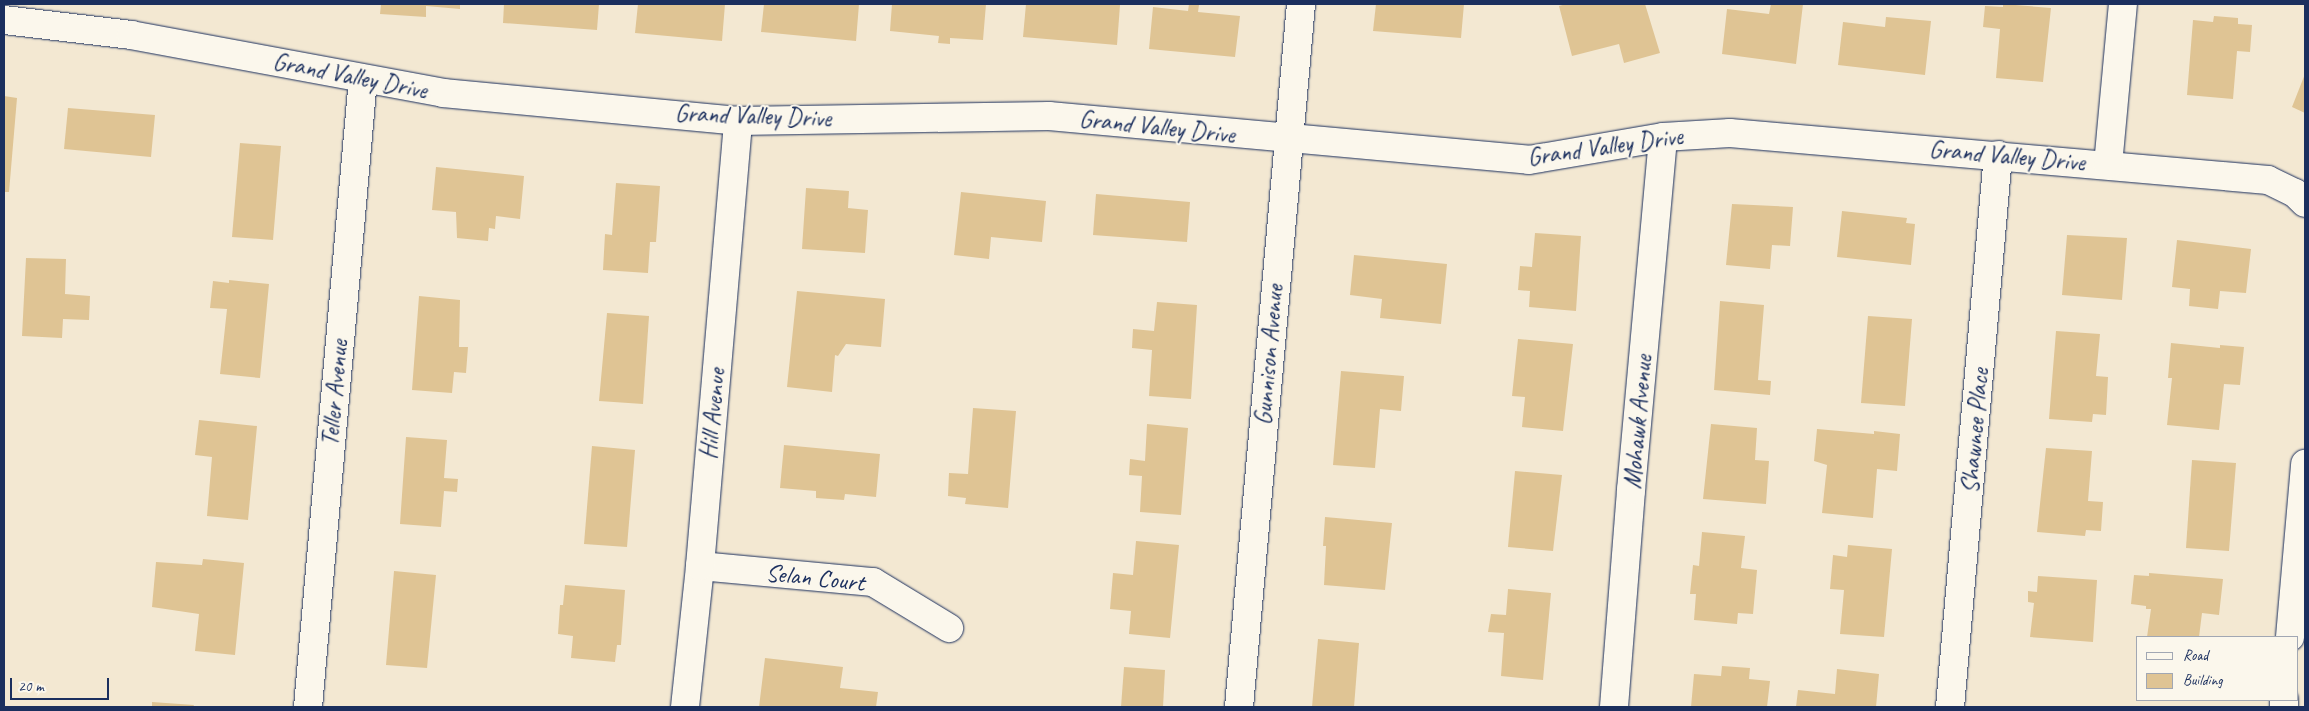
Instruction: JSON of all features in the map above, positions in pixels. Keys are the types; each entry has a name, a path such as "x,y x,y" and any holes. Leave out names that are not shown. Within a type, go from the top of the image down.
{"street":[{"name":"Gunnison Avenue","path":"1239,707 1301,4"},
{"path":"2108,165 2123,4"},
{"name":"Grand Valley Drive","path":"4,20 131,35 442,94 738,121 1049,116 1288,140 1529,160 1663,137 1730,133 2268,180 2295,193 2305,203"},
{"name":"Teller Avenue","path":"308,707 363,78"},
{"name":"Hill Avenue","path":"685,707 700,566 738,121"},
{"name":"Mohawk Avenue","path":"1614,707 1631,490 1663,137"},
{"name":"Shawnee Place","path":"1950,707 1998,156"},
{"path":"2290,636 2305,464"},
{"name":"Selan Court","path":"700,566 873,582 949,628"}],"building":[{"path":"381,4 460,4 460,9 426,6 426,17 380,14"},
{"path":"504,4 599,4 597,30 503,23"},
{"path":"638,4 725,4 722,41 635,33"},
{"path":"764,4 859,4 856,41 761,32"},
{"path":"892,4 986,4 983,40 950,38 950,44 938,43 939,36 890,31"},
{"path":"1026,4 1120,5 1117,45 1023,37"},
{"path":"1189,4 1199,5 1198,12 1240,16 1235,57 1149,49 1153,7 1188,11"},
{"path":"1376,4 1464,4 1461,38 1373,31"},
{"path":"1566,4 1645,4 1660,53 1624,63 1619,44 1572,56 1559,6"},
{"path":"1771,4 1803,4 1796,64 1722,54 1727,9 1769,14"},
{"path":"2003,4 2051,8 2043,82 1996,78 2000,29 1983,27 1985,6 2003,7"},
{"path":"2214,16 2238,18 2238,24 2252,25 2250,52 2237,51 2233,99 2187,95 2193,20 2213,22"},
{"path":"1886,17 1931,21 1925,75 1838,65 1843,22 1885,27"},
{"path":"2305,74 2305,113 2292,107"},
{"path":"4,96 17,98 9,192 4,192"},
{"path":"68,108 155,115 151,157 64,149"},
{"path":"240,143 281,146 273,240 232,237"},
{"path":"436,167 524,176 520,219 496,216 495,229 489,228 488,241 457,238 456,212 432,210"},
{"path":"616,183 660,186 656,242 650,242 648,273 603,270 605,234 612,235"},
{"path":"806,188 849,191 848,208 868,210 865,253 802,249"},
{"path":"961,192 1046,201 1042,242 991,237 989,259 954,255"},
{"path":"1096,194 1190,202 1187,242 1093,235"},
{"path":"1732,204 1793,207 1790,246 1772,245 1770,269 1726,265"},
{"path":"1842,211 1907,218 1906,223 1915,224 1911,265 1837,257"},
{"path":"1535,233 1581,236 1576,311 1529,307 1530,291 1518,290 1520,266 1532,267"},
{"path":"2067,235 2127,238 2122,300 2062,295"},
{"path":"2177,240 2251,249 2246,293 2220,291 2218,309 2189,306 2190,289 2172,287"},
{"path":"1354,255 1447,264 1441,324 1380,318 1382,299 1350,295"},
{"path":"26,258 66,259 65,294 90,296 89,320 63,319 62,338 22,336"},
{"path":"229,280 269,284 260,378 220,374 227,309 210,308 213,281 229,283"},
{"path":"797,291 885,299 881,347 846,344 838,356 835,355 832,392 787,387"},
{"path":"419,296 460,300 459,347 468,347 466,373 454,372 452,393 412,390"},
{"path":"1720,301 1764,305 1758,380 1771,381 1770,395 1714,390"},
{"path":"1157,302 1197,305 1191,399 1149,396 1152,350 1132,348 1133,329 1154,331"},
{"path":"607,313 649,316 643,404 599,401"},
{"path":"1868,316 1912,319 1905,406 1861,403"},
{"path":"2056,331 2100,334 2096,376 2108,377 2106,415 2093,414 2092,422 2049,419"},
{"path":"1518,339 1573,344 1563,431 1522,427 1525,397 1512,396"},
{"path":"2171,343 2220,348 2220,345 2244,347 2240,385 2224,384 2219,430 2167,425 2172,378 2168,378"},
{"path":"1341,371 1404,376 1401,411 1380,409 1375,468 1333,465"},
{"path":"973,408 1016,411 1008,508 965,504 966,498 948,496 949,473 968,474"},
{"path":"199,420 257,426 248,520 207,516 212,457 195,455"},
{"path":"1147,424 1188,428 1181,515 1140,512 1142,476 1129,475 1130,459 1145,461"},
{"path":"1711,424 1757,428 1755,460 1769,461 1766,504 1703,499"},
{"path":"1817,429 1874,434 1874,431 1900,434 1897,471 1877,469 1873,518 1822,513 1827,465 1814,461"},
{"path":"406,437 447,440 444,478 458,479 457,492 444,491 441,527 400,524"},
{"path":"784,445 880,454 876,497 845,494 844,500 816,498 816,491 780,488"},
{"path":"592,446 635,450 627,547 584,544"},
{"path":"2046,448 2092,451 2088,501 2103,502 2101,531 2086,530 2085,536 2037,532"},
{"path":"2192,460 2236,463 2229,551 2186,548"},
{"path":"1515,471 1562,475 1553,551 1508,547"},
{"path":"1325,517 1392,523 1385,590 1324,585 1326,546 1323,546"},
{"path":"1702,532 1745,536 1741,568 1757,570 1753,614 1738,613 1737,624 1694,620 1696,594 1690,594 1693,565 1699,566"},
{"path":"1136,541 1179,545 1170,638 1129,634 1131,611 1110,609 1113,573 1133,575"},
{"path":"1848,545 1892,549 1884,637 1840,634 1844,590 1830,589 1833,555 1847,557"},
{"path":"203,559 244,563 235,655 195,651 199,614 152,607 156,562 202,565"},
{"path":"394,571 436,575 427,668 386,665"},
{"path":"2149,573 2223,579 2219,615 2202,613 2199,636 2147,636 2151,609 2146,609 2146,606 2131,604 2134,575 2149,576"},
{"path":"2038,576 2097,580 2093,642 2030,637 2034,603 2028,602 2028,591 2037,592"},
{"path":"565,585 625,590 621,645 617,645 615,662 571,658 573,636 558,634 560,605 563,605"},
{"path":"1508,589 1551,593 1543,680 1501,676 1504,633 1488,632 1491,614 1506,615"},
{"path":"1318,639 1359,643 1354,707 1312,707"},
{"path":"765,658 843,667 840,688 878,692 876,707 759,707"},
{"path":"1722,666 1750,668 1749,679 1770,681 1767,707 1691,707 1694,674 1721,676"},
{"path":"1124,667 1165,670 1163,707 1121,707"},
{"path":"1837,669 1879,674 1876,707 1796,707 1798,690 1835,694"},
{"path":"152,702 194,705 193,707 152,707"}]}
